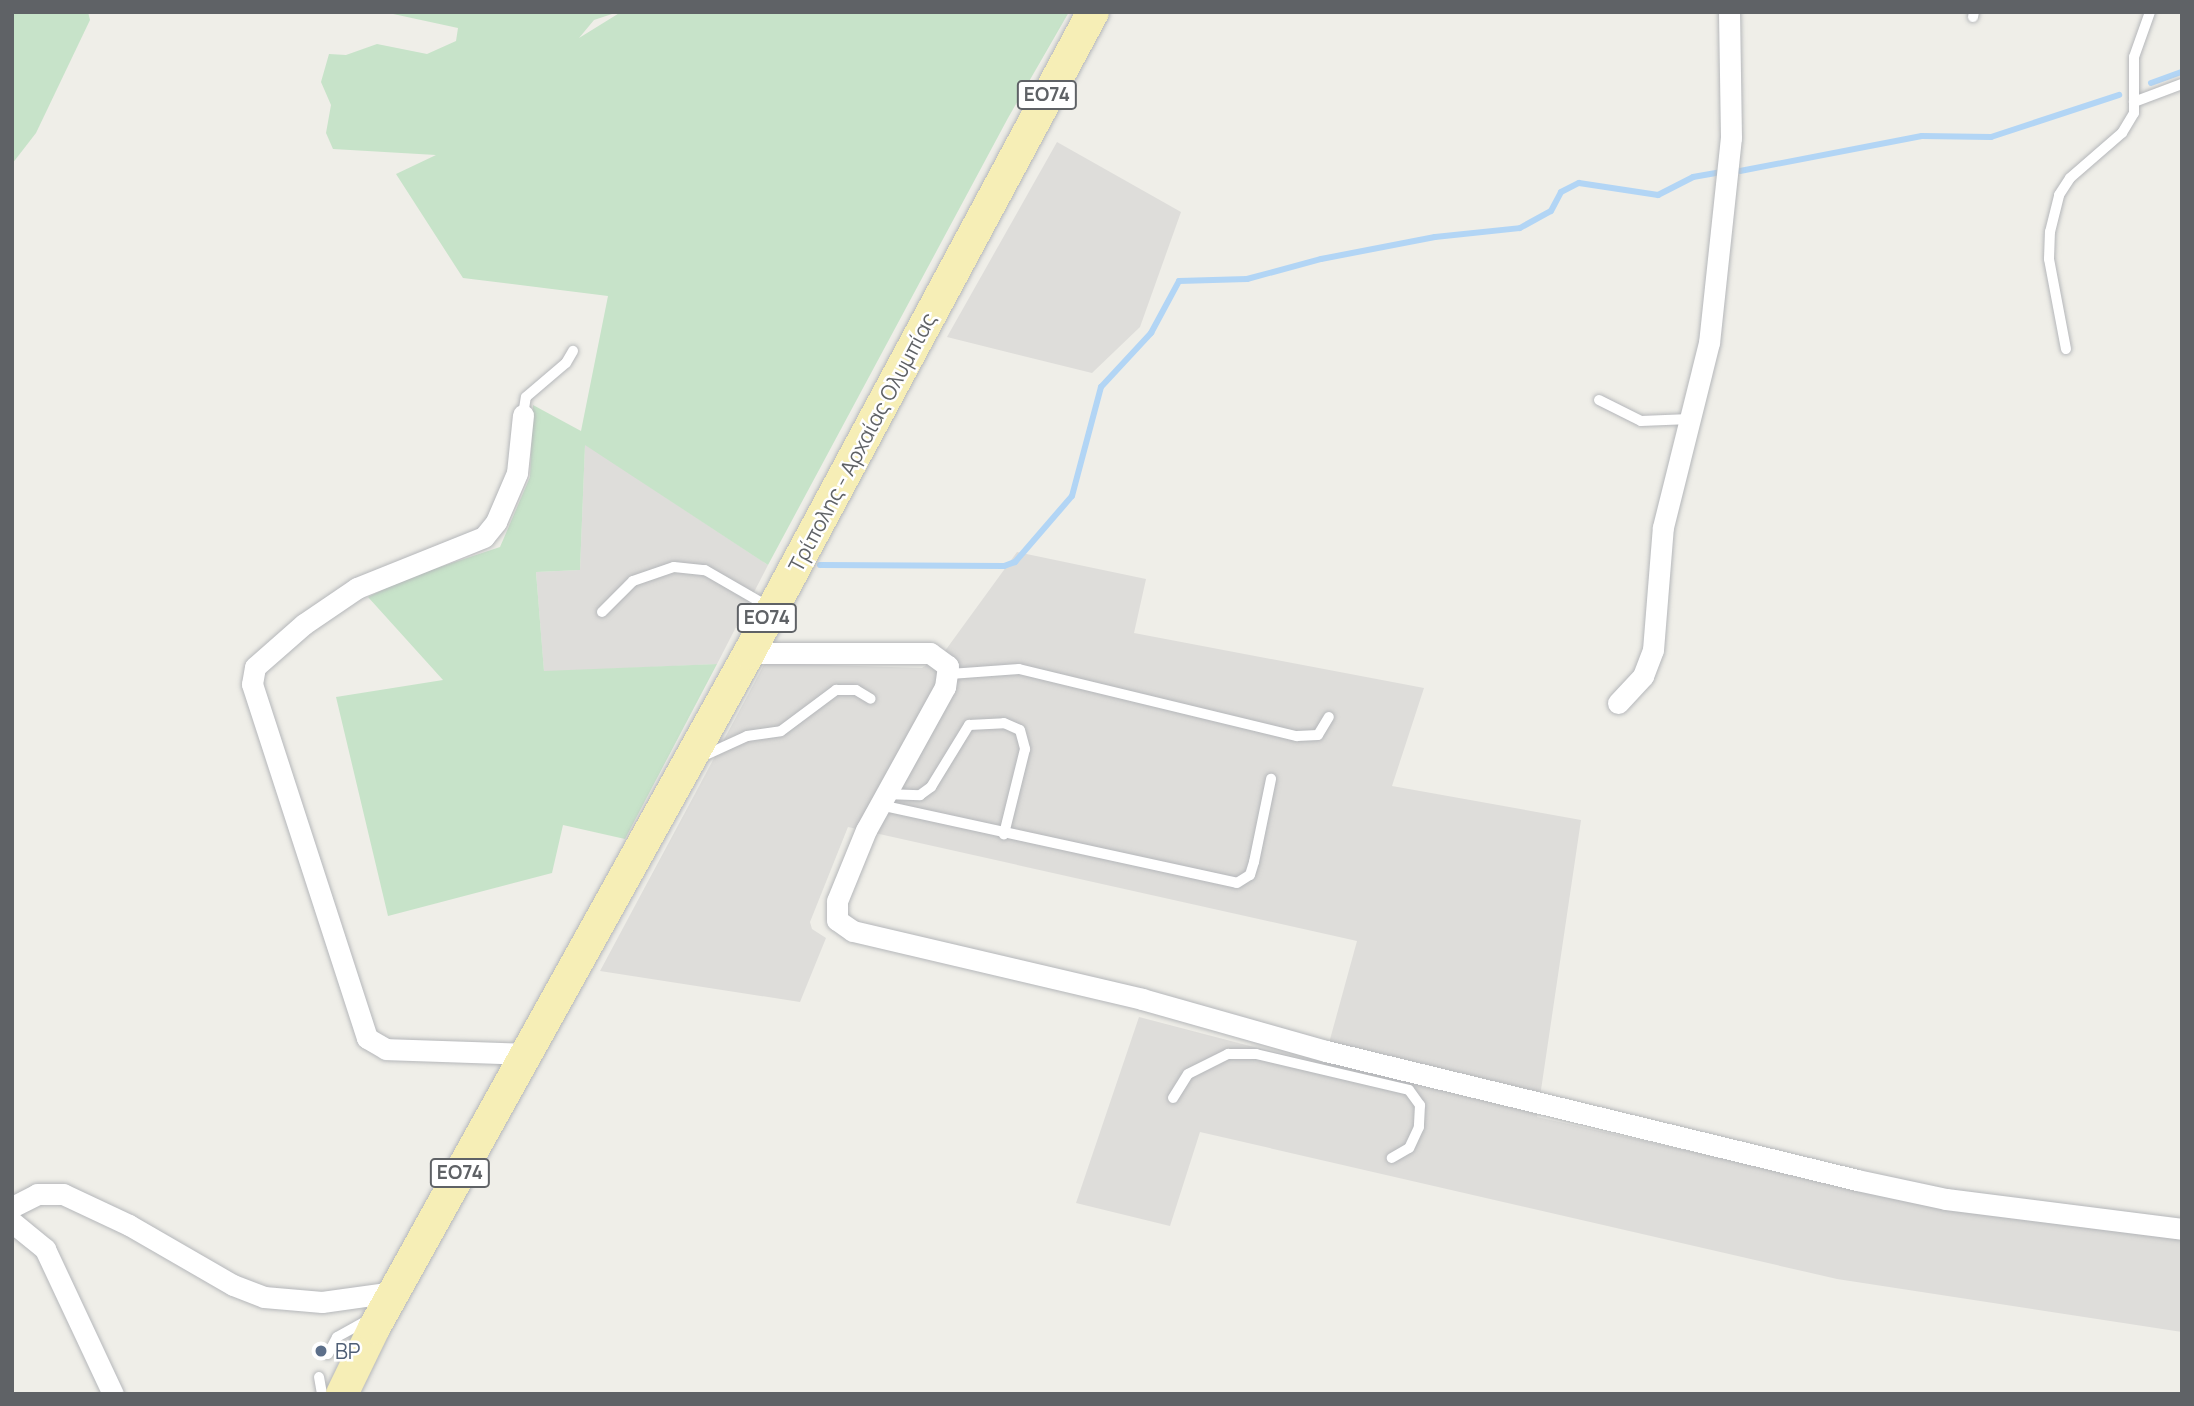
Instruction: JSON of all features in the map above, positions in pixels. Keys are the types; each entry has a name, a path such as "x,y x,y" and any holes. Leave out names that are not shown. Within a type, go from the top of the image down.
{"main road":[{"name":"Τρίπολης - Αρχαίας Ολυμπίας","path":"527,1054 749,653 1093,12"},
{"name":"ΕΟ74","path":"334,1390 388,1302 527,1054"}],"street":[{"path":"1618,703 1643,676 1653,650 1663,527 1709,343 1731,138 1729,12"},
{"path":"523,415 517,473 496,522 484,537 357,589 304,624 255,667 252,684 367,1038 386,1049 527,1054"},
{"path":"749,653 930,653 944,660 950,674 882,800 837,901 837,920 842,926 1142,999 1376,1072 1946,1199 2182,1229"},
{"path":"12,1207 37,1194 63,1194 129,1225 233,1285 264,1297 322,1302 388,1302"},
{"path":"12,1222 45,1249 113,1394"}],"lane":[{"path":"2066,349 2049,259 2050,232 2059,195 2070,178 2122,133 2134,113 2134,57 2150,12"},
{"path":"2134,102 2182,84"},
{"path":"523,415 526,397 566,363 573,351"},
{"path":"1599,400 1640,421 1690,419"},
{"path":"602,612 633,581 674,567 705,570 772,609"},
{"path":"950,674 1019,668 1297,736 1318,735 1329,717"},
{"path":"687,764 747,736 781,731 836,690 856,691 871,699"},
{"path":"882,800 920,795 931,787 969,725 1004,723 1020,730 1025,749 1004,834"},
{"path":"882,800 1004,834 1237,883 1250,875 1271,779"},
{"path":"1173,1098 1188,1074 1228,1054 1256,1054 1376,1072 1409,1090 1420,1105 1413,1141 1392,1158"},
{"path":"328,1354 337,1337 388,1302"}],"shaded area":[{"path":"1057,142 1181,212 1140,327 1092,373 947,337"},
{"path":"585,444 768,565 717,664 544,672 536,572 580,570"},
{"path":"1017,552 1146,579 1134,633 1424,688 1392,786 1581,820 1537,1117 1944,1208 2182,1239 2182,1332 1837,1279 1200,1132 1170,1226 1076,1203 1139,1017 1323,1065 1357,941 848,827 810,922 812,929 826,938 800,1002 600,971 765,663 922,668 942,655"}],"green space":[{"path":"12,12 88,12 90,20 36,133 12,164"},
{"path":"384,12 618,12 594,20 579,38 621,12 1069,12 1008,118 768,565 585,445 580,570 536,572 544,671 717,664 625,839 563,825 552,873 388,916 336,697 443,680 368,597 407,578 500,547 530,477 533,405 581,431 608,296 463,278 396,174 436,155 333,149 326,133 331,105 321,82 329,54 346,55 377,44 427,54 456,41 458,28"}],"waterway":[{"path":"2151,83 2182,72"},
{"path":"1740,171 1922,136 1991,137 2119,95"},
{"path":"820,565 1004,566 1015,562 1072,496 1101,387 1151,333 1179,281 1247,279 1321,259 1435,237 1520,228 1551,211 1561,192 1579,183 1658,195 1693,177 1722,172"}],"place":[{"name":"BP","path":"321,1351"}]}
